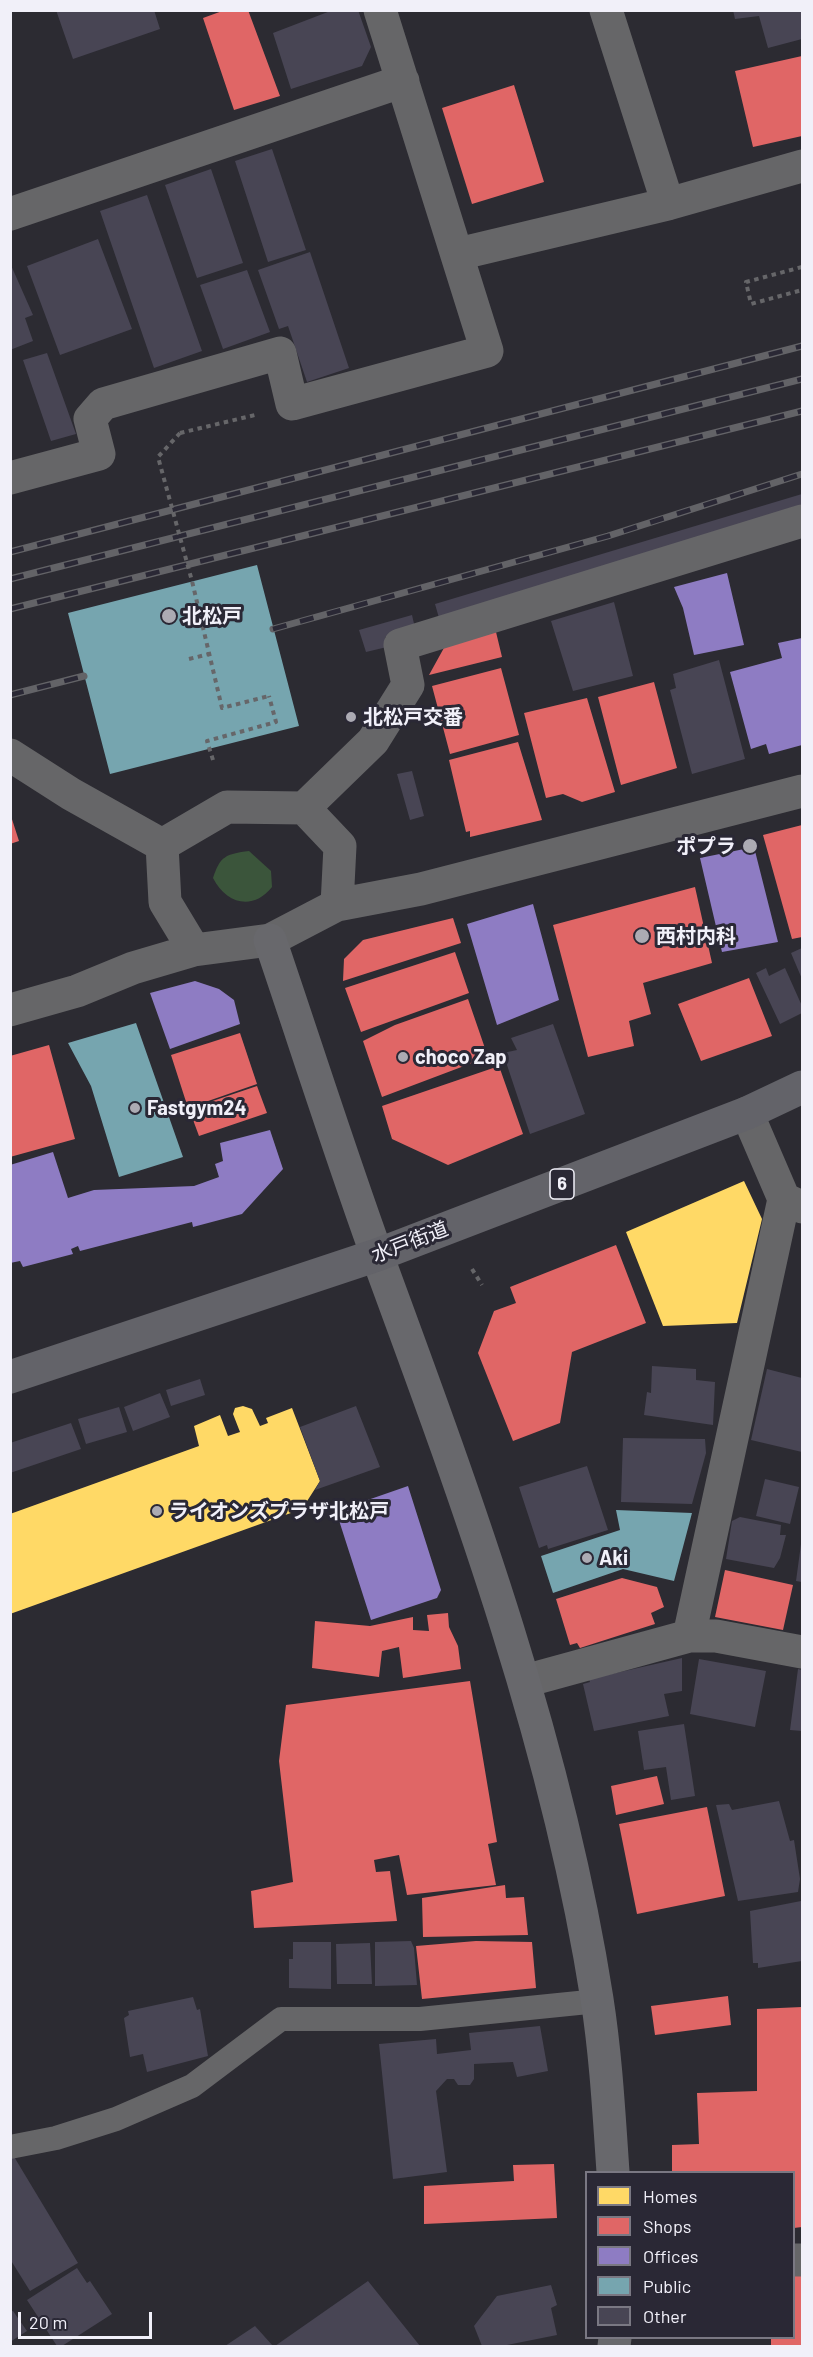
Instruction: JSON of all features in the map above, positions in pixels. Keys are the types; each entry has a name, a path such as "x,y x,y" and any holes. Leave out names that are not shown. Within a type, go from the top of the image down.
{"highway":[{"name":"水戸街道","path":"10,1377 377,1255 747,1113 802,1087"}],"street":[{"path":"10,478 99,454 90,419 103,404 280,353 292,404 487,351 380,10"},
{"path":"606,10 668,204"},
{"path":"10,214 403,81"},
{"path":"458,254 668,204 802,166"},
{"path":"162,845 227,807 304,808 373,741 393,712 408,685 400,645 802,520"},
{"path":"10,755 71,794 162,845"},
{"path":"10,1010 77,992 133,968 194,950 270,940 337,905 421,889 802,791"},
{"path":"304,808 340,846 337,905"},
{"path":"162,845 165,902 194,950"},
{"path":"270,940 377,1255 445,1438 497,1590 525,1681 579,1893 598,2001 607,2079 613,2171"},
{"path":"689,1636 793,1203 747,1113"},
{"path":"525,1681 689,1636 716,1636 802,1652"}],"lane":[{"path":"10,2147 56,2138 116,2119 192,2086 281,2019 420,2019 598,2001"}],"path":[{"path":"802,267 746,282 751,304 802,290"},
{"path":"213,760 207,741 276,722 269,696 222,708 158,457 180,432 263,413"},
{"path":"189,659 209,654"},
{"path":"472,1269 482,1285"}],"green space":[{"path":"249,851 271,871 272,887 265,895 248,902 232,899 218,887 213,878 218,865 225,857"}],"building: Homes":[{"path":"744,1181 762,1219 737,1323 663,1326 626,1232"},
{"name":"ライオンズプラザ北松戸","path":"243,1406 252,1409 260,1426 268,1423 266,1418 292,1408 320,1481 302,1509 10,1614 10,1514 199,1446 194,1426 220,1415 228,1436 240,1432 233,1414 235,1408"}],"building: Shops":[{"path":"225,10 248,10 280,96 234,110 203,18"},
{"path":"802,56 802,136 753,147 735,71"},
{"path":"514,85 544,182 472,204 442,108"},
{"path":"496,632 502,657 429,675 445,646"},
{"path":"501,668 519,735 450,754 432,686"},
{"path":"654,682 677,768 621,785 598,697"},
{"path":"587,698 615,792 582,802 563,794 546,798 524,713"},
{"path":"518,742 542,820 470,837 470,831 466,832 449,760"},
{"path":"10,813 19,841 10,844"},
{"path":"802,825 802,937 792,939 763,835"},
{"path":"695,887 712,963 643,983 651,1014 629,1021 634,1046 588,1057 553,925"},
{"path":"453,918 461,943 343,981 344,959 363,940"},
{"path":"455,952 469,993 361,1032 345,988"},
{"path":"749,978 772,1036 701,1061 678,1004"},
{"path":"468,999 488,1057 382,1097 363,1041 395,1025"},
{"path":"240,1033 257,1084 188,1108 171,1055"},
{"path":"49,1045 75,1139 10,1157 10,1056"},
{"path":"499,1066 523,1134 448,1165 392,1139 382,1106"},
{"path":"257,1086 267,1113 199,1136 189,1109"},
{"path":"616,1245 646,1323 572,1352 560,1423 513,1441 478,1353 494,1311 516,1303 510,1287"},
{"path":"725,1570 793,1585 783,1630 715,1617"},
{"path":"622,1578 657,1587 664,1607 651,1613 655,1624 580,1648 577,1643 570,1645 556,1599"},
{"path":"448,1613 449,1627 458,1646 461,1669 403,1678 399,1647 382,1651 379,1677 312,1668 315,1621 370,1626 413,1617 413,1630 429,1631 427,1615"},
{"path":"470,1681 497,1842 488,1844 496,1885 407,1895 399,1855 374,1860 376,1872 390,1871 397,1921 254,1928 251,1891 293,1882 279,1761 286,1705"},
{"path":"657,1776 664,1804 616,1815 611,1786"},
{"path":"707,1807 725,1896 637,1914 619,1824"},
{"path":"505,1885 506,1898 524,1897 528,1935 423,1937 422,1898"},
{"path":"476,1941 532,1942 536,1988 422,1999 416,1946"},
{"path":"728,1996 731,2025 655,2035 651,2006"},
{"path":"802,2007 802,2227 795,2228 795,2171 672,2171 672,2145 699,2144 697,2093 757,2091 757,2009"},
{"path":"554,2164 557,2218 424,2224 424,2186 514,2181 513,2165"},
{"path":"795,2274 802,2274 802,2346 771,2346 771,2339 795,2339"}],"building: Offices":[{"path":"727,573 744,645 694,655 683,608 674,587"},
{"path":"802,638 802,745 769,754 766,744 751,749 730,672 782,658 778,643"},
{"path":"754,847 778,942 722,952 700,858"},
{"path":"533,904 559,1000 497,1025 467,924"},
{"path":"195,981 219,989 234,1000 240,1024 170,1049 150,993"},
{"path":"270,1130 283,1169 242,1214 193,1227 192,1222 80,1251 78,1246 71,1249 73,1254 23,1267 20,1261 10,1263 10,1165 53,1152 68,1198 94,1190 194,1186 219,1177 215,1164 223,1161 220,1143"},
{"path":"408,1486 441,1590 437,1598 371,1620 336,1511"}],"building: Public":[{"path":"257,565 299,726 110,774 68,613"},
{"path":"136,1023 183,1157 119,1177 91,1086 68,1043"},
{"path":"616,1510 692,1513 674,1581 623,1569 553,1593 541,1556 620,1530"}],"building: Other":[{"path":"56,10 154,10 160,29 73,59"},
{"path":"333,10 358,10 371,47 362,66 291,89 273,33"},
{"path":"733,10 802,10 802,39 768,48 759,16 735,19"},
{"path":"272,149 306,250 268,262 235,161"},
{"path":"211,169 243,263 197,278 165,185"},
{"path":"147,195 202,351 154,368 100,211"},
{"path":"98,239 132,329 60,355 27,266"},
{"path":"310,252 349,368 307,382 288,326 279,329 258,270"},
{"path":"10,263 33,315 25,318 33,341 10,350"},
{"path":"247,270 270,332 223,349 200,285"},
{"path":"47,353 76,434 51,441 23,360"},
{"path":"802,494 802,505 439,618 435,604"},
{"path":"614,602 633,676 573,691 551,621"},
{"path":"412,615 415,628 385,637 387,647 366,652 359,630"},
{"path":"719,660 745,759 692,774 670,690 676,688 673,674"},
{"path":"412,771 424,816 410,820 397,774"},
{"path":"802,948 802,979 791,953"},
{"path":"766,968 769,976 785,968 802,1006 802,1013 780,1024 756,973"},
{"path":"553,1024 585,1114 530,1134 503,1053 517,1050 511,1038"},
{"path":"652,1366 696,1369 696,1380 715,1382 713,1425 644,1415 647,1392 651,1393"},
{"path":"767,1369 802,1378 802,1452 751,1440"},
{"path":"200,1379 205,1395 171,1406 166,1390"},
{"path":"160,1393 170,1417 133,1431 124,1407"},
{"path":"356,1406 380,1467 315,1490 320,1481 300,1427"},
{"path":"119,1407 127,1432 86,1444 78,1419"},
{"path":"71,1423 81,1449 10,1473 10,1443"},
{"path":"623,1438 705,1439 706,1453 692,1504 621,1502"},
{"path":"587,1466 608,1530 548,1549 547,1545 539,1548 519,1487"},
{"path":"765,1479 799,1487 790,1524 756,1516"},
{"path":"740,1517 781,1525 780,1535 786,1535 780,1558 774,1568 726,1559 732,1521"},
{"path":"802,1544 802,1582 796,1581"},
{"path":"682,1658 682,1691 664,1694 669,1716 594,1731 583,1684 590,1682 589,1679"},
{"path":"699,1659 766,1671 755,1727 690,1714"},
{"path":"798,1669 802,1670 802,1731 790,1730"},
{"path":"684,1724 695,1796 671,1800 666,1767 644,1770 638,1731"},
{"path":"779,1801 790,1841 794,1840 800,1879 798,1892 738,1901 716,1805 729,1804 732,1810"},
{"path":"801,1901 802,1961 758,1968 758,1963 753,1963 750,1911"},
{"path":"411,1941 414,1948 417,1985 375,1986 375,1942"},
{"path":"293,1942 331,1942 331,1989 289,1988 289,1959 293,1959"},
{"path":"370,1943 372,1984 337,1984 336,1944"},
{"path":"193,1997 197,2010 200,2009 208,2056 147,2072 143,2054 130,2057 124,2018 129,2015 128,2011"},
{"path":"540,2026 548,2071 517,2077 513,2062 474,2064 474,2079 470,2085 458,2085 454,2079 447,2079 436,2091 447,2172 393,2179 379,2044 436,2039 437,2054 471,2050 469,2033"},
{"path":"13,2155 78,2263 30,2291 10,2259 10,2156"},
{"path":"77,2268 87,2283 90,2281 112,2314 62,2346 57,2346 27,2300"},
{"path":"368,2281 420,2346 275,2346"},
{"path":"551,2285 557,2305 551,2308 557,2335 502,2346 482,2346 474,2326 497,2296"},
{"path":"13,2311 27,2331 10,2342 10,2312"},
{"path":"255,2326 273,2346 225,2346"}],"railway":[{"path":"10,552 802,346"},
{"path":"10,579 802,379"},
{"path":"10,609 802,411"},
{"path":"273,629 608,536 802,474"},
{"path":"10,695 84,676"}],"place":[{"name":"北松戸","path":"169,616"},
{"name":"北松戸交番","path":"351,717"},
{"name":"ポプラ","path":"750,846"},
{"name":"西村内科","path":"642,936"},
{"name":"choco Zap","path":"403,1057"},
{"name":"Fastgym24","path":"135,1108"},
{"name":"ライオンズプラザ北松戸","path":"157,1511"},
{"name":"Aki","path":"587,1558"}]}
